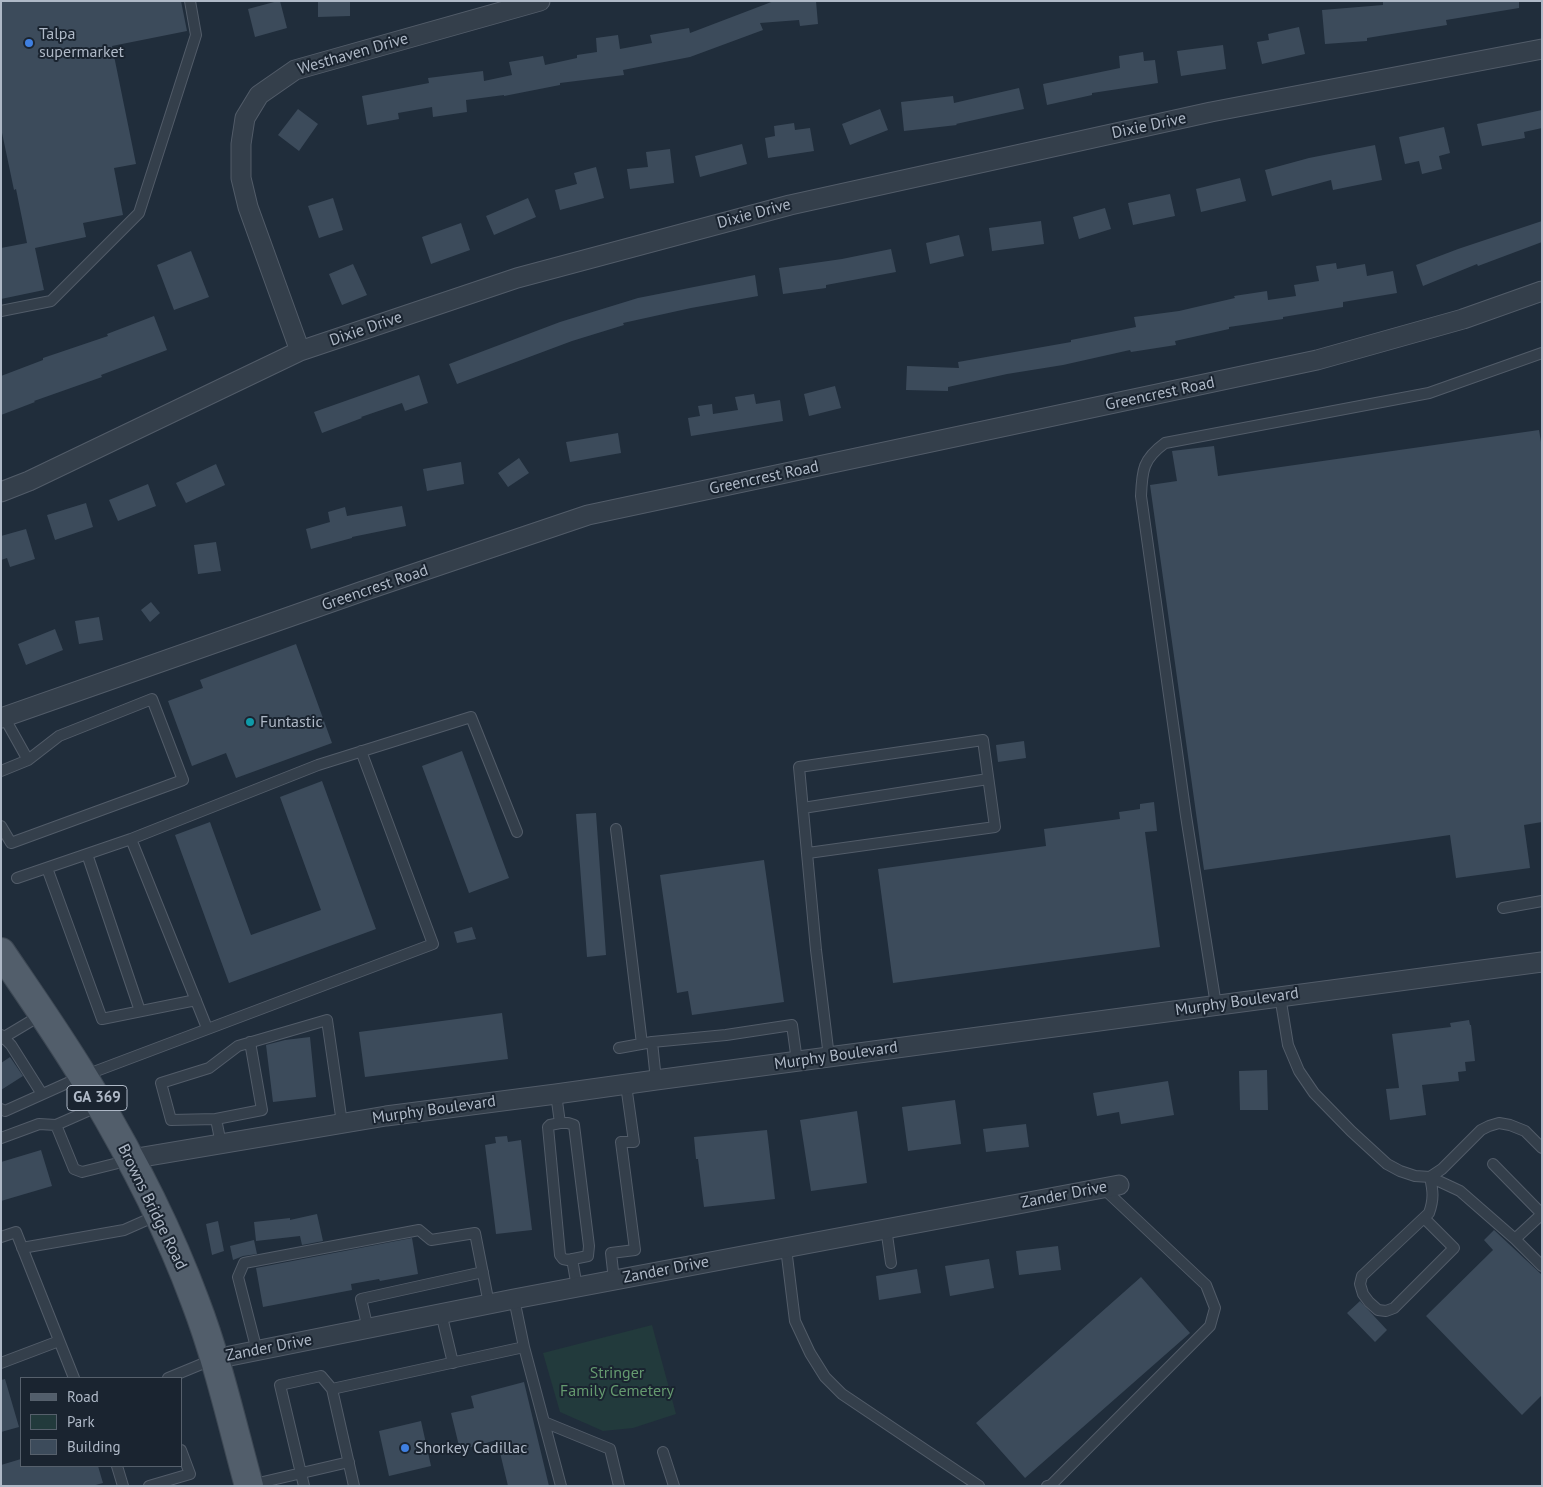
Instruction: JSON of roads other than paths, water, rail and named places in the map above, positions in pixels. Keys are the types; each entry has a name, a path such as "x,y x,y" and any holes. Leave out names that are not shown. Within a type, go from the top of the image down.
{"main road":[{"name":"Browns Bridge Road","path":"5,966 42,1014 83,1076 131,1159 169,1236 196,1302 215,1359 249,1485"}],"street":[{"name":"Westhaven Drive","path":"300,351 248,207 241,178 241,144 245,118 259,95 295,70 533,2"},
{"name":"Dixie Drive","path":"1,492 30,481 300,351 517,278 790,205 1211,112 1542,49"},
{"name":"Greencrest Road","path":"3,718 372,588 588,515 1317,360 1463,319 1542,291"},
{"name":"Murphy Boulevard","path":"131,1159 386,1116 1542,962"},
{"name":"Zander Drive","path":"215,1359 441,1313 1111,1186"}],"lane":[{"path":"1,311 51,301 139,213 196,35 190,1"},
{"path":"1216,1005 1186,816 1142,496 1142,478 1146,461 1152,452 1165,443 1429,393 1542,353"},
{"path":"1,771 28,760 59,736 152,699 183,780 10,843 1,826"},
{"path":"17,878 131,839 318,765 471,717 517,832"},
{"path":"3,718 28,760"},
{"path":"808,853 995,827 984,740 799,767 816,950 829,1057"},
{"path":"1,1109 5,1110 83,1076 433,944 361,751"},
{"path":"803,808 988,779"},
{"path":"616,829 647,1043 656,1080"},
{"path":"131,839 207,1028"},
{"path":"87,854 140,1011"},
{"path":"47,868 102,1019 196,1000"},
{"path":"1502,908 1542,901"},
{"path":"1280,996 1288,1045 1299,1071 1314,1093 1351,1132 1387,1164 1415,1176 1430,1177 1460,1191 1515,1239 1542,1266"},
{"path":"42,1014 2,1037 11,1045 42,1094"},
{"path":"250,1042 262,1110 216,1119 171,1120 161,1083 209,1068 238,1046 250,1042 327,1020 342,1123"},
{"path":"619,1048 792,1025 797,1061"},
{"path":"614,1280 611,1253 635,1250 621,1142 634,1142 626,1085"},
{"path":"556,1094 560,1123"},
{"path":"1,1138 39,1124 56,1125 100,1105"},
{"path":"216,1119 221,1144"},
{"path":"560,1123 574,1125 589,1246 588,1256 572,1259 563,1259 560,1255 548,1127 560,1123"},
{"path":"1430,1177 1442,1169 1481,1130 1500,1123 1525,1132 1542,1148"},
{"path":"56,1125 74,1169 82,1172 131,1159"},
{"path":"1493,1164 1542,1214 1515,1239"},
{"path":"1424,1218 1454,1248 1394,1308 1386,1311 1378,1310 1362,1294 1360,1284 1362,1276 1429,1213 1433,1200 1430,1177"},
{"path":"1048,1486 1210,1326 1215,1308 1206,1285 1111,1186"},
{"path":"22,1248 124,1230 158,1215"},
{"path":"886,1228 891,1264"},
{"path":"257,1351 238,1277 244,1263 419,1230 431,1240 475,1233 489,1304"},
{"path":"1,1237 16,1232 74,1377"},
{"path":"786,1248 795,1321 810,1353 825,1376 842,1394 979,1486"},
{"path":"572,1259 577,1287"},
{"path":"368,1329 361,1299 483,1272"},
{"path":"514,1299 524,1347 561,1486"},
{"path":"441,1313 453,1363"},
{"path":"1,1363 59,1341"},
{"path":"332,1389 524,1347"},
{"path":"170,1377 215,1359"},
{"path":"304,1486 280,1385 321,1376 332,1389 354,1486"},
{"path":"544,1422 610,1448 619,1486"},
{"path":"662,1452 674,1486"},
{"path":"149,1486 190,1474 182,1453"},
{"path":"249,1485 350,1462"},
{"path":"117,1467 122,1486"}],"place":[{"name":"Talpa supermarket","path":"29,43"},
{"name":"Funtastic","path":"250,722"},
{"name":"Shorkey Cadillac","path":"405,1448"}],"park label":[{"name":"Stringer Family Cemetery","path":"617,1382"}]}
